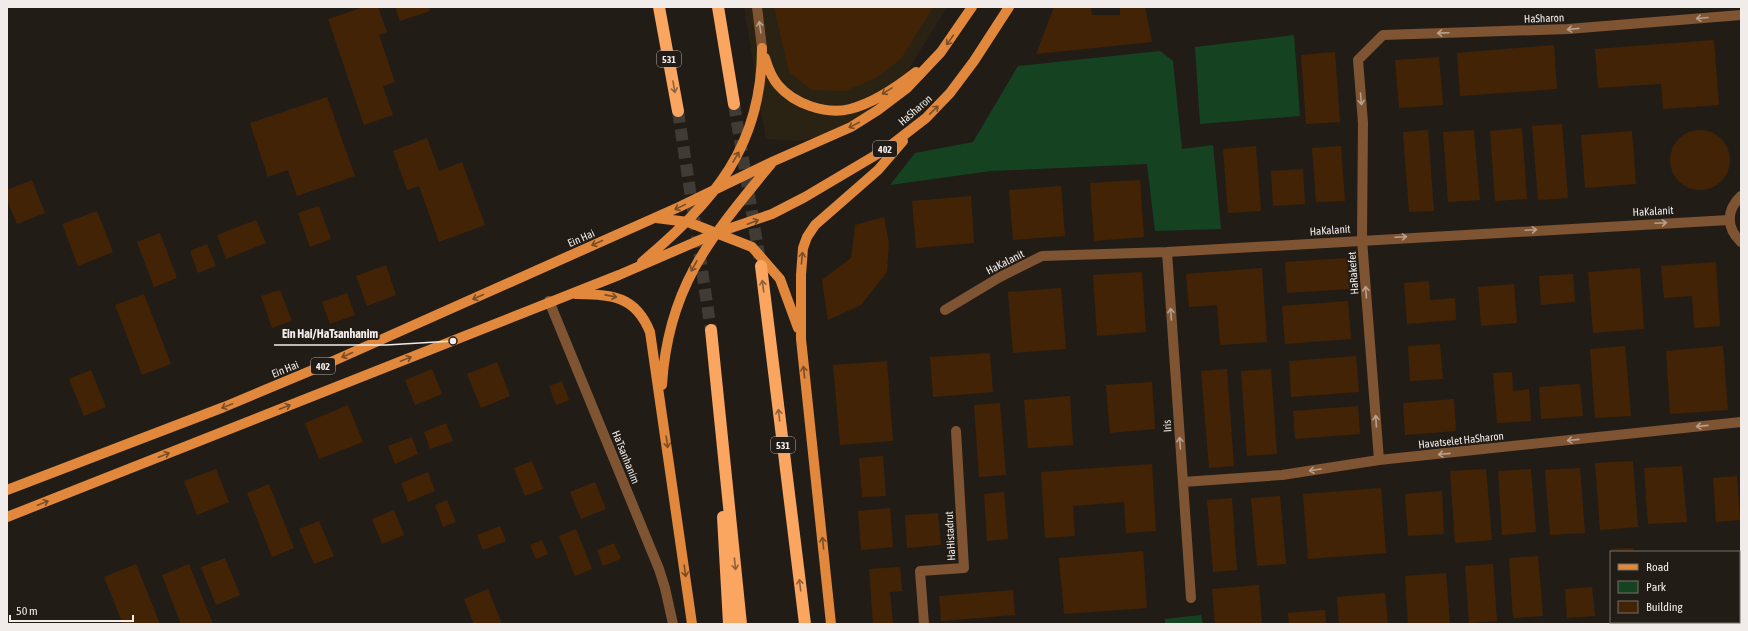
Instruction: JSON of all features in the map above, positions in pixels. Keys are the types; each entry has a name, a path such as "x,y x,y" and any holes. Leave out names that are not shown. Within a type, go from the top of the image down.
{"highway":[{"name":"531","path":"659,7 678,111"},
{"path":"718,7 734,104"},
{"path":"724,7 727,57"},
{"name":"531","path":"761,266 805,624"},
{"path":"729,624 711,330 741,624"}],"main road":[{"name":"HaSharon","path":"774,161 828,138 871,115 908,88 941,52 972,7"},
{"name":"HaSharon","path":"716,233 754,221 805,197 873,157 916,126 937,107 964,76 1009,7"},
{"path":"762,48 772,76 786,93 811,106 824,110 849,109 872,100 914,74 941,52"},
{"path":"636,268 688,222 715,189 737,156 754,117 760,86 762,48"},
{"path":"831,624 801,339 801,261 807,237 822,218 878,170 916,126"},
{"path":"662,403 668,338 676,305 695,264 716,233 774,161"},
{"name":"402","path":"654,218 774,161"},
{"path":"654,218 688,222 736,239 752,247 774,270 786,292 801,339"},
{"name":"Ein Hai","path":"7,490 224,407 322,366 654,218"},
{"name":"402","path":"7,517 572,294 716,233"},
{"path":"572,294 610,296 622,299 631,304 640,313 650,332 662,403 692,624"}],"street":[{"path":"757,7 762,48"},
{"name":"HaSharon","path":"1358,60 1383,35 1568,29 1741,15"},
{"name":"HaRakefet","path":"1358,60 1363,123 1362,240 1379,460"},
{"path":"1741,196 1734,202 1730,210 1729,220 1735,236 1741,242"},
{"name":"HaKalanit","path":"945,310 1004,275 1042,256 1167,252 1729,220"},
{"name":"Iris","path":"1167,252 1191,598"},
{"name":"HaTsanhanim","path":"549,302 659,569 667,594 673,624"},
{"name":"Havatselet HaSharon","path":"1183,482 1282,475 1379,460 1741,422"},
{"name":"HaHistadrut","path":"924,624 920,571 964,568 956,431"}],"shaded area":[{"path":"744,7 947,7 891,98 856,128 799,141 766,139"}],"green space":[{"path":"1294,35 1300,116 1200,124 1195,47"},
{"path":"1160,51 1173,61 1182,149 1213,145 1221,229 1155,231 1147,164 991,171 890,185 915,153 973,142 1018,66"},
{"path":"1201,615 1203,624 1165,624 1165,619"}],"building":[{"path":"364,7 378,7 387,32 379,35 395,82 383,86 393,115 364,125 328,19"},
{"path":"395,7 428,7 430,11 400,21"},
{"path":"774,7 933,7 901,59 876,78 845,91 812,90 789,72"},
{"path":"1054,7 1091,7 1092,15 1120,15 1120,7 1145,7 1152,42 1036,54"},
{"path":"1714,40 1719,105 1663,109 1661,84 1598,88 1595,49"},
{"path":"1554,45 1557,89 1460,96 1457,53"},
{"path":"1335,52 1340,122 1306,124 1301,55"},
{"path":"1439,57 1443,105 1399,108 1395,60"},
{"path":"327,97 355,176 297,196 288,170 268,177 250,123"},
{"path":"1562,124 1568,198 1538,200 1532,126"},
{"path":"1522,128 1527,199 1495,201 1490,131"},
{"path":"1428,130 1434,211 1409,212 1403,132"},
{"path":"1474,130 1480,200 1448,202 1443,132"},
{"path":"1700,130 1717,135 1725,143 1730,160 1725,177 1717,185 1700,190 1683,185 1675,177 1670,160 1675,143 1683,135"},
{"path":"1632,131 1636,184 1585,188 1581,135"},
{"path":"427,138 439,171 462,162 485,225 439,242 419,186 407,190 393,151"},
{"path":"1256,146 1261,211 1228,213 1223,149"},
{"path":"1341,146 1345,201 1316,202 1312,148"},
{"path":"1303,169 1305,204 1273,206 1271,171"},
{"path":"32,180 45,213 17,224 7,200 7,190"},
{"path":"1140,180 1144,237 1094,241 1090,183"},
{"path":"1061,186 1065,236 1013,240 1009,190"},
{"path":"971,196 974,243 916,248 912,201"},
{"path":"319,206 331,239 310,247 298,213"},
{"path":"97,211 113,252 78,266 62,224"},
{"path":"884,217 889,243 887,272 861,305 828,320 822,280 851,258 855,225"},
{"path":"256,220 266,243 226,259 217,235"},
{"path":"160,233 177,278 154,287 137,242"},
{"path":"207,244 216,266 198,273 190,251"},
{"path":"1347,258 1350,289 1287,293 1285,262"},
{"path":"1716,262 1720,326 1694,328 1692,296 1664,298 1661,266"},
{"path":"386,265 396,295 367,306 356,276"},
{"path":"1262,268 1267,342 1220,345 1217,305 1189,307 1186,274"},
{"path":"1640,268 1644,329 1593,333 1588,272"},
{"path":"1142,272 1146,332 1097,336 1093,275"},
{"path":"1573,274 1575,302 1541,305 1539,276"},
{"path":"1429,281 1430,300 1455,298 1456,320 1407,324 1404,283"},
{"path":"1514,284 1517,323 1481,326 1478,287"},
{"path":"1061,288 1066,349 1013,353 1008,292"},
{"path":"280,290 292,321 272,328 261,296"},
{"path":"347,293 355,315 330,324 322,302"},
{"path":"144,294 171,364 142,375 115,305"},
{"path":"1348,301 1351,339 1285,344 1282,306"},
{"path":"1440,344 1443,379 1410,381 1408,346"},
{"path":"1625,346 1631,416 1595,418 1590,349"},
{"path":"1723,346 1728,410 1670,414 1666,351"},
{"path":"990,353 993,392 933,397 930,357"},
{"path":"1356,356 1359,392 1291,397 1289,361"},
{"path":"887,361 893,441 840,445 833,365"},
{"path":"497,362 510,396 481,408 467,374"},
{"path":"432,369 442,394 415,405 405,380"},
{"path":"1227,369 1234,466 1209,468 1201,371"},
{"path":"1271,369 1277,454 1247,456 1241,371"},
{"path":"91,370 106,407 84,416 69,379"},
{"path":"1512,372 1513,391 1529,389 1531,421 1497,423 1493,373"},
{"path":"562,381 569,400 556,405 549,386"},
{"path":"1152,382 1155,429 1110,433 1106,385"},
{"path":"1580,384 1583,416 1541,419 1539,387"},
{"path":"1070,396 1073,445 1028,448 1024,400"},
{"path":"1454,399 1456,431 1405,435 1403,403"},
{"path":"1000,403 1006,475 979,477 974,405"},
{"path":"348,405 363,442 319,459 305,423"},
{"path":"1358,406 1360,434 1295,439 1293,411"},
{"path":"446,423 453,441 430,449 424,432"},
{"path":"412,437 418,454 395,464 388,446"},
{"path":"883,456 886,496 862,497 859,458"},
{"path":"532,461 543,489 525,496 514,468"},
{"path":"1633,461 1638,527 1600,530 1595,463"},
{"path":"1152,464 1156,531 1126,533 1124,502 1073,506 1075,536 1045,538 1041,472"},
{"path":"1682,466 1687,522 1648,524 1644,468"},
{"path":"1580,468 1585,533 1550,535 1545,470"},
{"path":"216,469 229,502 197,515 184,481"},
{"path":"1486,469 1492,540 1455,543 1450,471"},
{"path":"1531,469 1536,532 1502,535 1498,471"},
{"path":"428,472 435,491 408,502 401,483"},
{"path":"1737,476 1740,520 1716,522 1713,478"},
{"path":"595,482 606,509 581,519 570,492"},
{"path":"269,484 294,548 272,557 247,493"},
{"path":"1381,488 1386,553 1308,559 1303,494"},
{"path":"1442,491 1444,534 1408,536 1405,494"},
{"path":"1004,492 1008,539 987,541 984,494"},
{"path":"1280,496 1286,564 1257,566 1251,498"},
{"path":"1232,498 1237,570 1213,572 1207,500"},
{"path":"447,500 456,522 443,527 435,505"},
{"path":"890,508 893,547 861,550 858,511"},
{"path":"394,510 404,535 382,544 372,519"},
{"path":"938,513 941,545 907,548 905,515"},
{"path":"319,521 334,556 314,564 299,529"},
{"path":"500,526 506,541 483,550 477,535"},
{"path":"576,529 592,569 575,576 559,536"},
{"path":"542,540 548,554 536,559 530,545"},
{"path":"614,543 621,559 603,566 597,550"},
{"path":"1633,548 1633,551 1611,551 1611,549"},
{"path":"1143,551 1147,608 1064,614 1059,558"},
{"path":"1538,556 1543,616 1513,618 1509,558"},
{"path":"225,558 240,595 216,605 201,567"},
{"path":"136,564 160,624 123,624 104,577"},
{"path":"189,564 213,624 181,624 162,575"},
{"path":"1493,564 1497,621 1469,623 1465,566"},
{"path":"900,567 902,591 890,592 893,624 873,624 869,569"},
{"path":"1446,573 1450,624 1408,624 1405,576"},
{"path":"1259,585 1262,624 1215,624 1212,589"},
{"path":"1592,587 1595,616 1567,618 1565,589"},
{"path":"488,589 502,624 474,624 464,599"},
{"path":"1013,590 1015,615 941,621 939,596"},
{"path":"1385,593 1388,624 1339,624 1337,597"},
{"path":"1325,610 1326,624 1289,624 1288,613"},
{"path":"1738,623 1738,624 1699,624"}],"tunnel":[{"path":"734,104 760,261"},
{"path":"678,111 711,330"}],"place":[{"name":"Ein Hai/HaTsanhanim","path":"453,341"}]}
